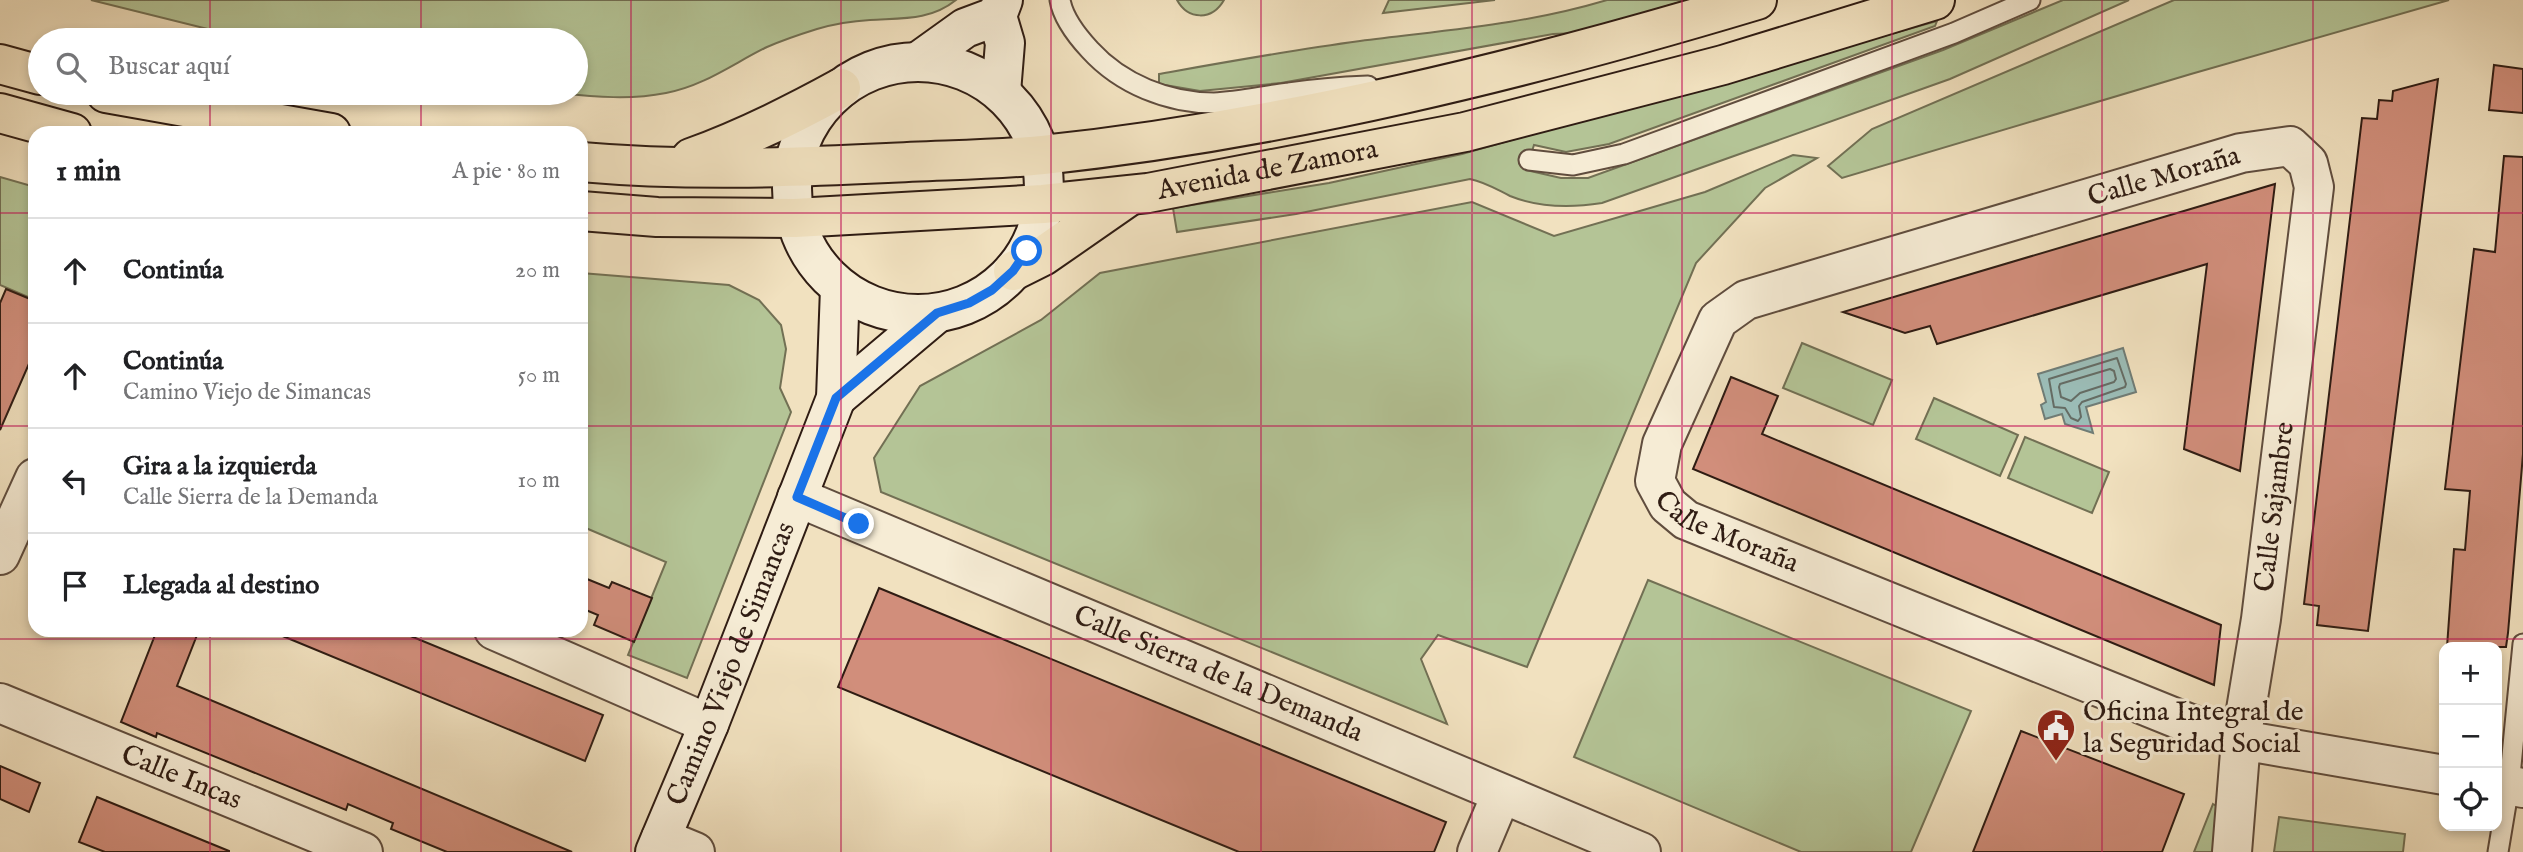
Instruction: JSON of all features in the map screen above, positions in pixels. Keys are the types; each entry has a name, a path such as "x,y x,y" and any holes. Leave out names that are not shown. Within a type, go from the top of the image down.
{"highway":[{"name":"Avenida de Zamora","path":"588,162 793,169 1040,155 1179,137 1322,112 1453,81 1629,38 1757,0"},
{"name":"Avenida de Zamora","path":"588,212 657,217 795,218 1043,204 1130,195 1465,132 1723,65 1935,0"},
{"path":"0,64 28,72"},
{"path":"666,167 736,142 790,117 841,88"},
{"path":"174,105 292,126"},
{"path":"0,113 47,126"},
{"path":"1013,271 1043,256 1130,195"}],"street":[{"path":"919,61 1000,8 1005,43 1001,92"},
{"path":"919,61 962,69 1001,92 1022,115 1033,134 1044,179 1043,204 1037,230 1013,271 992,290 969,303 937,313 910,314 884,309 857,299 822,271 806,248 795,218 791,195 793,169 799,145 811,120 841,88 859,76 883,66 919,61"},
{"name":"Calle Moraña","path":"2308,163 2290,146 2241,153 1746,300 1718,320 1662,444 1655,481 1668,505 1686,520 2188,723 2241,740 2439,774"},
{"name":"Calle Sajambre","path":"2232,852 2241,740 2263,605 2314,187 2308,163"},
{"name":"Camino Viejo de Simancas","path":"671,847 709,724 836,398 840,288"},
{"name":"Camino Viejo de Simancas","path":"836,398 937,313"},
{"path":"0,555 28,493"},
{"name":"Calle Sierra de la Demanda","path":"797,497 1641,852"},
{"path":"510,637 709,724"},
{"name":"Calle Incas","path":"0,702 363,852"},
{"path":"1477,852 1501,795"}],"lane":[{"path":"1060,0 1062,9 1082,42 1117,74 1140,87 1180,99 1214,103 1322,89 1453,81"},
{"path":"1529,160 1573,165 1624,153 1954,33 2031,0"},
{"path":"2498,852 2509,786 2523,644"}],"green space":[{"path":"91,0 956,0 926,15 850,22 817,29 767,47 680,90 627,97 588,96 588,28 204,28"},
{"path":"1177,0 1224,0 1213,12 1200,15 1187,11"},
{"path":"1389,0 1495,0 1383,13"},
{"path":"1607,0 1687,0 1577,33 1553,34 1281,83 1200,91 1159,84 1159,74 1309,48 1515,21"},
{"path":"2063,0 2129,0 1950,79 1602,203 1567,206 1533,203 1470,179 1296,214 1177,232 1173,208 1329,183 1462,154 1937,21 1935,26 1609,144 1566,152 1534,145 1526,170 1561,178 1588,178 1943,50"},
{"path":"2174,0 2449,0 1842,178 1828,166 1872,129"},
{"path":"1793,155 1817,158 1765,188 1696,263 1527,667 1438,635 1421,659 1447,724 881,492 874,458 920,386 1041,320 1100,273 1472,202 1554,236 1705,192"},
{"path":"0,177 28,185 28,297 0,285"},
{"path":"588,274 729,285 759,300 781,325 786,349 780,388 791,412 687,678 628,655 666,562 588,529"},
{"path":"1802,343 1892,380 1873,425 1783,388"},
{"path":"1934,398 2018,435 2000,476 1916,439"},
{"path":"2025,437 2109,472 2092,513 2008,478"},
{"path":"1648,580 1971,711 1911,852 1801,852 1574,757"},
{"path":"2213,804 2222,809 2216,852 2194,852"},
{"path":"2279,817 2405,834 2403,852 2274,852"}],"water":[{"path":"2123,348 2136,392 2086,407 2093,433 2065,424 2062,414 2045,419 2041,405 2046,402 2038,374"}],"building":[{"path":"2494,65 2523,69 2523,113 2489,110"},
{"path":"2438,79 2368,631 2317,625 2319,606 2304,604 2362,118 2377,119 2379,100 2392,101 2393,91"},
{"path":"2504,156 2523,157 2523,454 2506,647 2502,647 2502,642 2447,642 2454,549 2465,550 2470,491 2445,489 2474,249 2495,252"},
{"path":"2275,184 2240,471 2184,449 2207,264 1937,344 1930,326 1905,333 1843,312"},
{"path":"6,289 28,298 28,366 0,430 0,303"},
{"path":"1731,377 1778,396 1762,434 2221,625 2214,685 1693,469"},
{"path":"588,579 609,588 612,582 652,598 634,642 594,625 598,615 588,611"},
{"path":"879,588 1446,822 1434,852 1239,852 838,687"},
{"path":"154,637 196,637 177,686 572,852 447,852 391,829 393,823 348,804 346,810 157,733 156,737 121,722"},
{"path":"285,637 413,637 603,715 585,761"},
{"name":"Oficina Integral de la Seguridad Social","path":"2021,731 2184,794 2162,852 1973,852"},
{"path":"0,766 40,783 29,812 0,799"},
{"path":"97,797 229,852 105,852 79,842"}],"place":[{"name":"Oficina Integral de la Seguridad Social","path":"2056,762"}],"route":[{"path":"859,524 797,497 836,398 937,313 969,303 992,290 1013,271 1027,251"}]}
